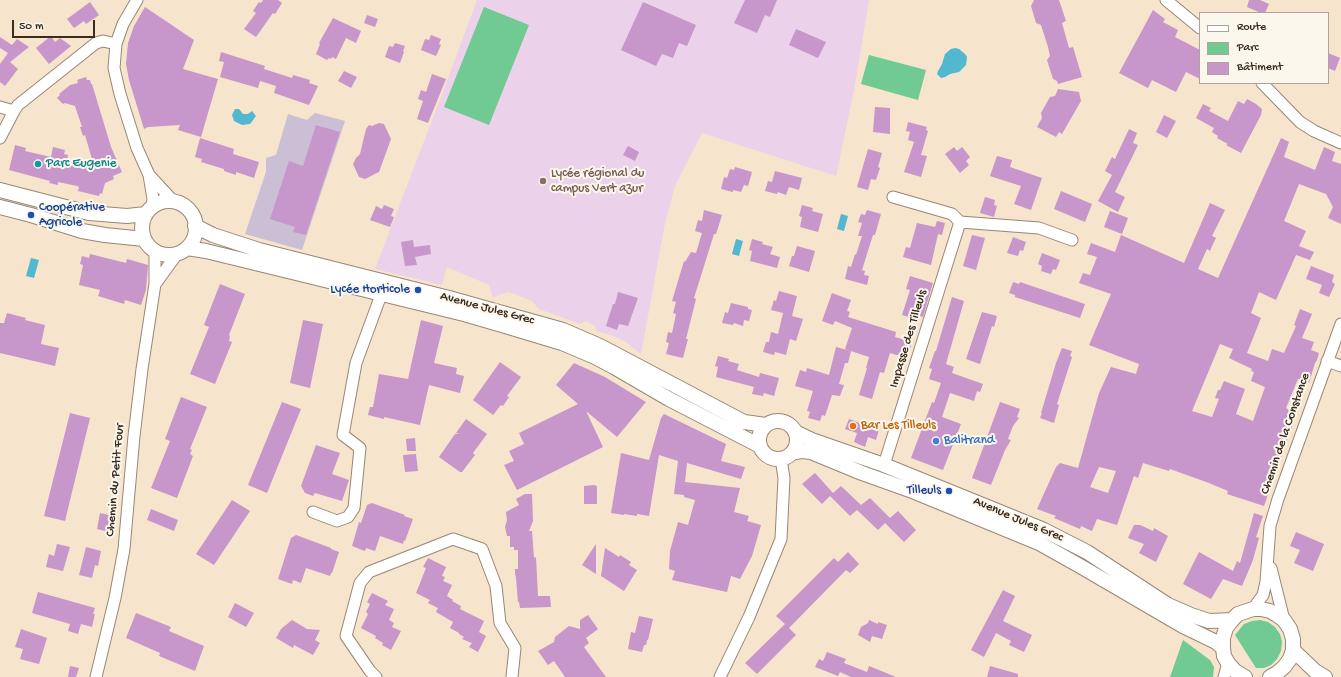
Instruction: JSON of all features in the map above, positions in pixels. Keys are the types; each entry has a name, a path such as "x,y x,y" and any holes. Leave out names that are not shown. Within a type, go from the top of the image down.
{"street":[{"path":"0,190 89,213 126,216 149,211 159,203 174,202 181,204 188,209 194,220 195,234 192,242 182,251 162,254 155,251 147,244 142,230 142,222 149,211 153,199 149,175 137,148 120,94 114,68 116,44 123,24 137,0"},
{"path":"1166,0 1199,27"},
{"path":"0,138 18,105 96,43 103,41 116,44"},
{"path":"1263,84 1300,122 1314,131 1341,143"},
{"path":"0,107 14,111"},
{"path":"149,175 174,202"},
{"path":"893,197 952,214 960,222 1039,228 1072,240"},
{"path":"0,207 82,231 105,235 144,238"},
{"name":"Impasse des Tilleuls","path":"884,465 960,222"},
{"name":"Avenue Jules Grec","path":"195,226 213,235 259,250 449,298 563,330 600,346 744,422 766,425"},
{"name":"Chemin du Petit Four","path":"96,677 115,598 124,548 134,436 142,369 155,284 155,251"},
{"name":"Avenue Jules Grec","path":"182,251 206,251 502,324 576,349 614,367 669,399 760,446"},
{"name":"Chemin du Petit Four","path":"155,284 182,251"},
{"path":"313,512 337,521 348,517 354,508 360,448 343,435 356,363 381,294"},
{"name":"Chemin de la Constance","path":"1253,609 1263,595 1266,582 1270,526 1278,499 1341,324"},
{"path":"1327,361 1341,366"},
{"path":"772,422 786,422 792,426 795,432 797,439 796,447 786,456 774,459 763,452 760,446 759,438 761,431 766,425 772,422"},
{"name":"Avenue Jules Grec","path":"795,432 812,440 884,465 1044,530 1087,552 1168,605 1191,615 1209,621 1232,620"},
{"name":"Avenue Jules Grec","path":"786,456 802,451 811,452 862,473 915,492 1039,543 1183,626 1216,642 1222,648"},
{"path":"720,677 749,617 781,539 786,456"},
{"path":"376,677 370,671 346,636 360,583 369,572 453,539 482,549 496,586 500,623 515,648 512,677"},
{"name":"Chemin de la Constance","path":"1268,556 1284,620"},
{"path":"1245,677 1235,671 1226,670 1222,648 1223,638 1226,628 1232,620 1245,611 1253,609 1270,611 1284,620 1293,639 1293,650 1290,659 1284,667 1270,677"},
{"path":"1293,650 1315,671 1325,677"}],"shaded area":[{"name":"Lycée régional du campus Vert azur","path":"477,0 869,0 854,90 836,176 702,133 675,186 665,223 641,354 626,342 611,335 597,331 595,326 586,321 580,324 539,309 532,301 509,292 493,297 489,285 447,267 442,285 375,269"},
{"path":"315,113 345,121 302,250 245,234 266,172 266,158 276,155 288,114 307,120"}],"green space":[{"path":"484,7 529,25 489,125 444,107"},
{"path":"869,55 926,70 918,100 861,84"},
{"path":"1260,620 1268,622 1275,627 1280,634 1282,642 1281,651 1277,659 1271,665 1264,668 1256,668 1235,635 1244,624"},
{"path":"1183,640 1210,660 1214,667 1213,677 1170,677"}],"water":[{"path":"951,49 959,49 967,57 966,65 959,72 941,78 937,74 945,54"},
{"path":"235,109 239,109 243,114 248,114 252,111 256,116 250,124 242,125 234,121 232,115"},
{"path":"841,214 848,216 844,231 837,229"},
{"path":"736,239 743,241 739,256 732,254"},
{"path":"31,258 39,260 34,278 26,276"}],"building":[{"path":"263,0 278,0 282,3 256,37 244,29 256,13 253,11 259,2 261,3"},
{"path":"745,0 777,0 770,17 765,15 757,33 734,23"},
{"path":"1034,0 1059,0 1066,21 1062,23 1069,48 1073,47 1082,77 1058,84 1057,81 1053,79 1047,60 1050,56 1048,47 1041,25 1036,23 1031,6"},
{"path":"1249,0 1260,0 1269,4 1265,12 1259,12 1247,7"},
{"path":"90,2 99,15 86,24 84,21 74,28 67,19"},
{"path":"643,2 696,25 687,46 679,43 673,58 662,54 656,66 621,50"},
{"path":"145,7 194,40 183,69 218,79 201,137 178,130 180,125 148,127 144,129 129,80 126,64 128,43 134,26"},
{"path":"1153,10 1165,19 1163,22 1178,30 1175,37 1199,49 1199,78 1186,72 1176,92 1152,80 1148,88 1119,73"},
{"path":"367,15 378,19 375,27 364,23"},
{"path":"333,18 361,31 356,43 346,38 336,59 332,57 331,59 329,58 327,60 316,54 320,44 319,43"},
{"path":"796,29 826,42 818,58 789,45"},
{"path":"431,35 441,39 439,44 441,45 436,56 421,50 425,39 429,40"},
{"path":"51,36 55,42 60,38 71,46 49,64 36,48"},
{"path":"0,37 12,45 17,39 29,47 10,62 18,69 5,86 0,82 0,64 8,53 0,48"},
{"path":"395,43 405,46 400,63 385,57 389,46 393,47"},
{"path":"221,52 265,66 264,69 292,78 293,75 310,80 309,83 318,86 309,105 274,93 276,86 260,81 258,88 220,77 224,62 219,61"},
{"path":"1329,53 1340,58 1335,71 1329,68"},
{"path":"344,71 357,77 351,88 338,81"},
{"path":"432,74 446,79 428,123 417,119 423,101 418,99 421,90 426,92"},
{"path":"86,77 92,84 111,147 122,172 113,176 114,179 105,183 102,194 100,193 99,196 78,191 79,187 77,186 58,182 58,185 49,183 50,181 9,170 15,145 26,148 25,151 51,157 53,147 65,150 64,154 68,155 67,161 81,163 92,159 85,135 83,136 80,127 82,127 75,106 65,103 63,104 57,98 60,95 59,94 70,85 78,83 77,80"},
{"path":"1058,89 1079,92 1081,101 1062,134 1059,132 1056,137 1037,127 1042,118 1041,113 1050,97 1055,96"},
{"path":"1247,99 1262,109 1261,115 1241,153 1217,138 1218,136 1212,132 1214,128 1196,118 1203,104 1211,108 1209,111 1228,121 1238,101 1244,104"},
{"path":"875,107 890,108 890,134 873,132"},
{"path":"1164,115 1176,121 1167,138 1156,132"},
{"path":"908,122 927,127 926,130 928,131 921,155 927,156 921,177 904,172 914,142 908,140 910,132 906,131"},
{"path":"379,123 384,124 391,139 379,172 365,179 359,177 353,164 360,154 366,129 369,125 372,126"},
{"path":"316,125 340,132 306,235 293,232 295,227 270,219 289,161 303,166"},
{"path":"1129,129 1137,133 1133,143 1138,145 1115,192 1125,197 1118,212 1098,201 1112,175 1105,171 1112,157 1115,159"},
{"path":"200,138 234,149 233,154 259,162 254,178 236,172 236,175 224,171 224,169 201,162 202,159 195,157"},
{"path":"1281,138 1289,142 1284,157 1315,170 1324,147 1335,152 1332,161 1341,164 1341,224 1328,218 1333,207 1326,194 1299,184 1284,221 1306,231 1299,246 1314,252 1310,260 1296,255 1276,300 1259,292 1251,313 1261,318 1247,353 1268,361 1272,349 1284,353 1296,326 1294,325 1300,309 1312,314 1302,338 1314,342 1311,350 1319,353 1309,383 1298,379 1286,408 1296,415 1264,506 1227,494 1228,491 1170,469 1169,471 1143,463 1138,478 1134,476 1117,525 1097,519 1092,531 1081,526 1080,529 1054,518 1056,516 1037,509 1056,467 1060,463 1078,468 1099,393 1111,367 1136,374 1139,364 1089,345 1111,294 1079,283 1083,273 1090,275 1097,257 1087,254 1091,243 1115,252 1121,235 1184,263 1210,203 1225,210 1212,236 1216,238 1210,251 1207,249 1198,269 1218,278","holes":["1220,344 1233,349 1229,358 1252,369 1251,371 1254,372 1251,381 1265,387 1253,421 1236,414 1245,389 1224,381 1215,398 1219,399 1212,417 1192,411","1099,467 1116,471 1108,493 1090,487"]},
{"path":"628,146 639,152 635,161 623,155"},
{"path":"954,147 957,151 962,147 970,157 966,161 969,165 960,173 945,154"},
{"path":"868,149 882,153 878,167 880,168 876,180 871,179 868,190 857,187"},
{"path":"997,156 1012,160 1010,167 1042,178 1031,210 1014,204 1021,186 990,176"},
{"path":"735,167 752,172 748,186 744,185 741,192 721,189 724,177 727,178 730,169 734,170"},
{"path":"775,171 802,178 799,190 789,187 786,195 778,192 777,194 765,191 768,181 772,182"},
{"path":"1061,191 1092,204 1085,222 1054,209"},
{"path":"985,197 995,200 994,205 997,206 994,217 980,213"},
{"path":"384,205 394,209 391,216 394,217 390,227 370,220 376,206 382,209"},
{"path":"802,205 813,208 812,211 823,214 818,232 800,227 802,217 799,216"},
{"path":"704,210 722,215 716,234 714,234 694,298 696,299 683,358 666,354 669,343 666,342 668,332 672,333 676,314 673,313 676,302 672,301 684,261 685,262 691,252 696,253 702,233 695,231 698,220 702,221"},
{"path":"867,210 881,214 862,270 865,271 864,275 869,276 867,285 845,279 848,266 851,267 862,236 858,236 862,223 858,222 861,214 865,215"},
{"path":"1110,211 1128,218 1122,234 1104,227"},
{"path":"937,221 945,223 942,235 938,234 931,265 903,257 906,247 910,248 917,223 935,227"},
{"path":"972,235 985,238 976,270 963,266"},
{"path":"1013,237 1026,242 1023,251 1020,250 1018,256 1007,253"},
{"path":"752,239 773,247 770,254 780,257 777,268 750,261 752,251 749,250"},
{"path":"413,240 414,247 430,245 431,254 415,257 417,265 405,266 401,242"},
{"path":"797,246 815,251 809,272 789,266"},
{"path":"1042,253 1060,260 1056,270 1053,269 1051,274 1041,271 1042,266 1038,264"},
{"path":"90,254 126,263 127,259 148,265 146,290 141,305 125,300 124,304 98,296 100,290 79,285 83,265 80,264 82,256 89,258"},
{"path":"1311,266 1334,275 1332,282 1335,284 1329,297 1319,293 1322,285 1306,279"},
{"path":"910,276 933,283 923,317 920,316 919,320 902,315 910,290 906,289"},
{"path":"1013,282 1019,284 1020,282 1085,304 1080,318 1015,297 1015,295 1009,293"},
{"path":"220,284 245,294 229,335 229,341 232,342 215,384 190,374 209,327 204,325"},
{"path":"779,291 797,296 792,316 803,319 796,341 790,339 786,355 775,352 774,355 763,352 766,342 769,342 771,332 778,334 783,313 771,310"},
{"path":"618,292 638,298 628,326 619,324 617,330 606,326"},
{"path":"832,293 851,300 847,311 850,312 848,317 896,332 895,337 912,342 907,358 890,353 884,373 880,372 872,399 859,395 869,357 845,349 852,328 835,321 833,325 822,321"},
{"path":"952,297 964,301 946,364 954,367 952,373 983,384 980,392 977,391 974,401 950,393 942,417 961,424 943,470 911,458 932,402 934,403 941,383 929,379 932,369 929,368 936,351"},
{"path":"731,303 748,307 748,309 752,310 749,321 744,320 743,326 734,323 733,325 722,323 725,312 728,313"},
{"path":"982,312 997,316 994,327 992,326 980,364 966,359"},
{"path":"7,313 26,318 25,320 45,325 41,344 59,348 55,366 0,353 0,323 4,323"},
{"path":"303,320 323,324 310,388 290,383"},
{"path":"421,320 443,326 434,363 457,368 456,374 464,376 460,393 429,385 420,425 368,415 370,407 373,407 379,374 408,379"},
{"path":"836,347 851,351 848,363 845,363 839,384 844,385 840,396 832,395 825,416 822,415 820,421 808,418 810,412 807,411 813,391 795,386 800,370 806,372 807,368 829,375"},
{"path":"1062,348 1072,351 1070,356 1072,357 1057,404 1059,405 1054,423 1040,418 1056,363"},
{"path":"718,356 739,364 737,370 759,377 760,373 779,378 774,396 764,393 763,396 752,394 754,387 716,377 718,367 715,366"},
{"path":"500,362 521,377 507,396 509,397 503,406 501,405 493,415 473,400"},
{"path":"574,363 605,377 646,402 617,437 586,411 603,447 517,490 504,465 514,461 509,451 524,444 519,433 578,404 556,385"},
{"path":"181,397 207,407 190,449 192,450 190,454 193,456 177,498 151,488 170,441 165,439"},
{"path":"282,402 301,409 267,493 248,485"},
{"path":"1000,402 1020,409 1017,417 1019,418 1013,426 1008,439 1011,440 1005,450 991,485 972,478"},
{"path":"70,413 90,418 65,521 44,516"},
{"path":"664,414 726,444 721,461 745,467 741,479 687,463 685,482 740,488 734,512 749,516 747,521 761,525 752,556 740,579 731,576 727,592 672,580 675,571 669,569 670,551 678,522 688,525 695,500 684,497 684,495 674,494 678,461 659,455 649,516 611,513 621,453 649,460 661,418"},
{"path":"466,419 487,434 473,453 475,455 462,472 460,472 439,457 455,434 460,434 456,433"},
{"path":"849,419 879,430 876,440 868,437 865,447 854,442 857,433 845,429"},
{"path":"415,438 416,451 407,451 406,439"},
{"path":"316,445 340,453 332,474 349,480 342,501 315,493 313,496 305,493 301,486"},
{"path":"416,454 418,471 405,472 403,455"},
{"path":"815,473 833,493 841,486 861,505 870,498 890,518 898,511 916,530 904,542 885,523 878,530 857,510 850,516 830,496 822,504 802,484"},
{"path":"584,486 597,486 597,504 584,504"},
{"path":"525,494 532,494 533,521 529,531 532,531 534,558 536,557 538,596 550,596 551,607 520,608 518,602 515,569 518,569 518,550 514,550 514,547 510,547 510,536 507,536 505,527 507,520 506,512 519,505 516,499"},
{"path":"232,500 250,511 214,565 196,554"},
{"path":"372,503 413,519 403,544 380,536 375,551 366,548 365,551 352,546 359,522 361,523 367,505"},
{"path":"151,509 178,520 174,531 147,520"},
{"path":"100,513 113,516 109,532 97,529"},
{"path":"1254,513 1263,516 1256,537 1259,538 1253,560 1242,586 1223,579 1211,599 1183,584 1199,552 1233,571 1237,561 1240,563"},
{"path":"1134,525 1140,525 1153,531 1154,528 1168,536 1156,562 1139,553 1144,544 1128,538"},
{"path":"1296,532 1324,544 1313,571 1294,563 1300,550 1290,546"},
{"path":"296,535 339,552 330,576 306,568 301,583 293,580 292,584 278,579 291,538"},
{"path":"57,544 70,547 63,571 46,567 49,554 54,556"},
{"path":"596,544 596,574 582,565"},
{"path":"86,547 101,551 98,566 95,565 92,578 79,575"},
{"path":"605,548 619,557 620,555 631,562 629,565 637,570 624,591 601,576"},
{"path":"848,552 859,564 850,573 846,570 789,628 796,635 757,674 745,663 785,624 776,616 834,558 838,562"},
{"path":"428,558 446,567 442,576 445,577 443,581 452,585 447,596 461,606 460,609 484,621 479,632 486,636 478,652 469,647 472,643 462,639 464,637 450,628 453,622 436,612 438,608 428,603 430,600 416,593 426,568 423,567"},
{"path":"1003,590 1015,596 1003,621 1032,635 1024,652 1009,645 1011,641 996,633 984,657 971,650"},
{"path":"38,592 95,608 92,627 81,624 78,634 68,631 70,624 32,613"},
{"path":"372,593 388,601 385,605 394,609 389,620 394,623 392,627 401,631 391,650 382,645 383,643 375,638 376,636 361,628 368,614 366,612 370,604 367,602"},
{"path":"235,603 254,613 246,627 228,617"},
{"path":"136,613 171,627 169,631 204,646 195,671 159,656 160,653 126,638"},
{"path":"588,615 598,629 586,638 589,643 584,647 606,677 565,677 554,661 548,665 538,651 554,642 555,637 569,626 580,629 580,620"},
{"path":"639,616 653,619 648,640 646,645 644,645 642,652 628,649 631,632 635,633"},
{"path":"292,620 307,629 320,630 315,640 320,643 313,655 294,645 293,648 276,638 281,629"},
{"path":"869,620 878,624 878,622 887,625 882,639 872,636 870,642 858,635 861,627 868,623"},
{"path":"21,629 47,638 39,664 20,659 23,649 15,647"},
{"path":"827,652 846,659 844,663 867,672 869,666 896,677 851,677 840,672 838,676 815,667 819,659 823,661"},
{"path":"70,666 79,668 76,677 68,677"},
{"path":"990,666 1018,674 1018,677 987,677"}],"place":[{"name":"Parc Eugenie","path":"38,164"},
{"name":"Lycée régional du campus Vert azur","path":"543,181"},
{"name":"Coopérative Agricole","path":"31,215"},
{"name":"Lycée Horticole","path":"418,290"},
{"name":"Bar Les Tilleuls","path":"853,426"},
{"name":"Balitrand","path":"936,441"},
{"name":"Tilleuls","path":"949,491"}]}
